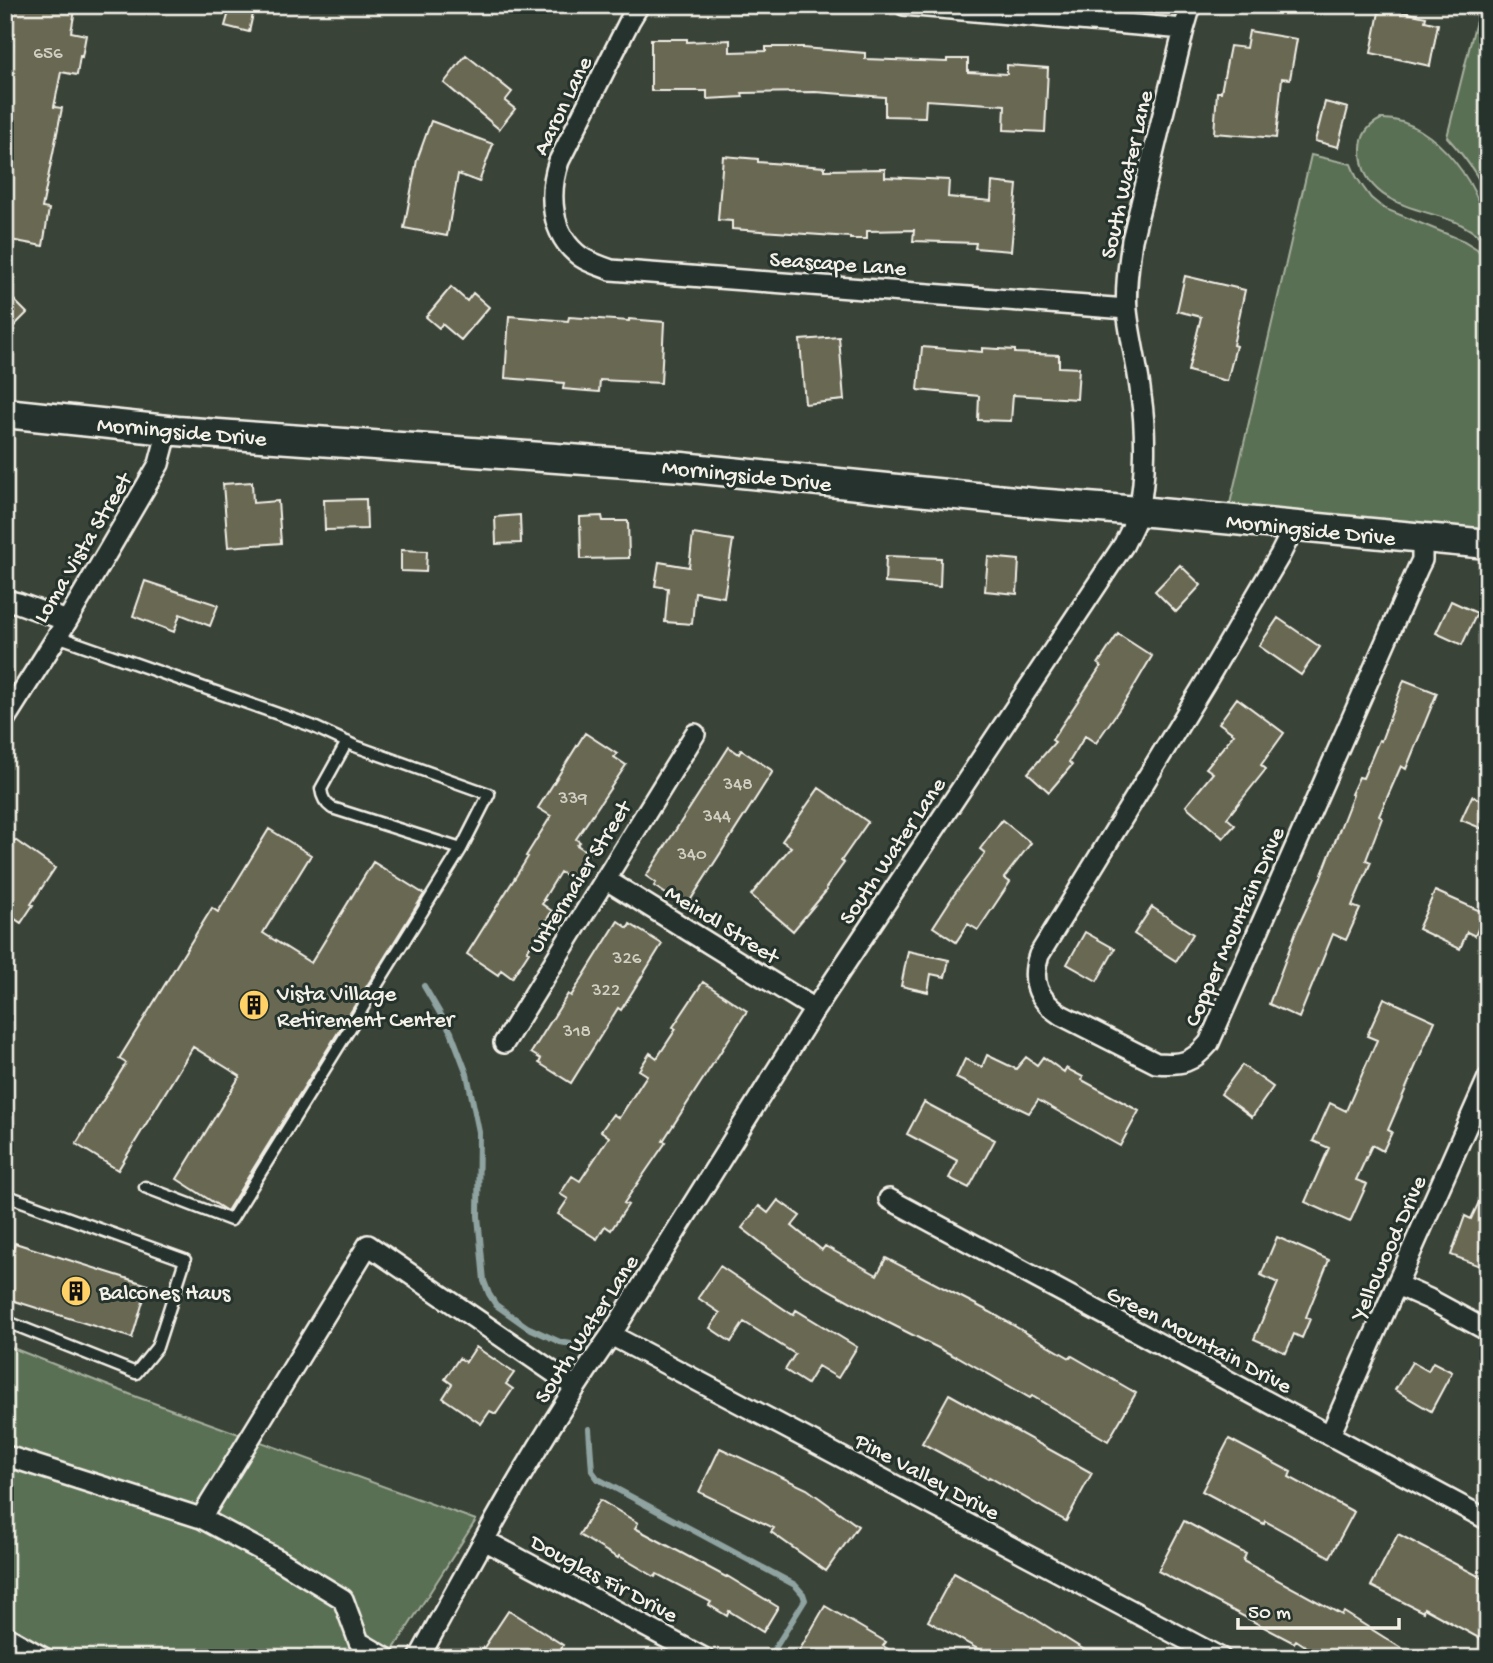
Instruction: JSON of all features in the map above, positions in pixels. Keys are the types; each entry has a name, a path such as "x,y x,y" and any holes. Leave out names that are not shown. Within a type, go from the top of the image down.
{"street":[{"name":"Aaron Lane","path":"561,231 555,218 552,198 559,161 639,5"},
{"path":"904,5 1184,29"},
{"name":"South Water Lane","path":"419,1658 484,1540 575,1387 611,1335 815,1009 1124,544 1139,511 1144,424 1142,396 1127,309 1132,240 1191,5"},
{"name":"Seascape Lane","path":"561,231 579,256 611,270 1127,309"},
{"name":"Morningside Drive","path":"5,413 168,430 682,467 1035,503 1488,544"},
{"name":"Loma Vista Street","path":"5,719 62,629 159,464 168,430"},
{"name":"Copper Mountain Drive","path":"1290,525 1288,539 1280,555 1045,944 1034,968 1035,981 1049,1007 1156,1063 1187,1062 1209,1043 1422,559 1422,539"},
{"path":"5,600 18,603 62,629"},
{"name":"Untermaier Street","path":"504,1043 695,734"},
{"name":"Meindl Street","path":"605,879 815,1009"},
{"name":"Yellowood Drive","path":"1330,1435 1488,1077"},
{"name":"Green Mountain Drive","path":"889,1199 1488,1520"},
{"path":"201,1518 368,1245 575,1387"},
{"path":"1397,1285 1488,1331"},
{"name":"Pine Valley Drive","path":"611,1335 1221,1658"},
{"path":"5,1462 10,1457 201,1518 279,1560 343,1599 353,1650 386,1658"},
{"name":"Douglas Fir Drive","path":"484,1540 704,1658"},
{"path":"5,1636 44,1658"}],"lane":[{"path":"62,629 347,742 489,793 461,849 231,1220 145,1186"},
{"path":"347,742 321,789 321,795 327,804 461,849"},
{"path":"5,1195 185,1260 157,1347 136,1373 5,1321"}],"green space":[{"path":"1480,5 1488,5 1488,198 1470,166 1447,137"},
{"path":"1381,119 1401,122 1420,131 1439,144 1455,162 1479,202 1486,223 1488,243 1456,222 1394,201 1370,182 1363,167 1361,144 1366,131"},
{"path":"1311,155 1351,164 1371,198 1383,208 1464,241 1477,249 1488,262 1488,529 1229,508"},
{"path":"5,1345 137,1397 476,1520 388,1658 5,1658"}],"building":[{"path":"15,5 76,5 71,32 86,35 77,75 61,72 54,107 62,108 42,208 49,209 43,246 5,239 5,95 13,45 7,44"},
{"path":"231,5 255,5 249,32 225,26"},
{"path":"1380,7 1426,17 1425,21 1438,24 1430,66 1371,53"},
{"path":"1249,31 1297,39 1290,79 1282,78 1276,138 1214,133 1217,92 1221,92 1230,46 1246,48"},
{"path":"651,39 687,39 687,42 730,40 730,52 766,51 766,47 803,47 865,53 865,59 947,62 947,59 968,59 968,72 1007,74 1007,65 1048,68 1045,132 1004,130 1005,105 926,100 925,117 885,116 885,97 815,92 742,93 743,97 707,99 707,91 651,91"},
{"path":"466,55 512,92 505,101 515,109 499,129 444,83"},
{"path":"1325,102 1348,108 1338,147 1315,141"},
{"path":"431,121 493,144 479,182 458,174 447,236 404,228 417,160"},
{"path":"723,156 758,159 758,162 825,167 825,170 885,169 885,177 949,180 948,197 991,201 992,182 1017,185 1011,251 975,248 976,243 913,241 914,230 867,231 867,239 850,239 732,229 732,221 718,220"},
{"path":"1185,276 1245,290 1227,381 1188,371 1201,317 1177,311"},
{"path":"451,287 467,301 473,293 489,307 461,340 442,324 439,328 426,317"},
{"path":"5,291 27,313 5,335"},
{"path":"509,316 568,321 569,317 664,322 661,383 600,380 599,392 563,389 564,383 505,378"},
{"path":"839,337 844,400 805,404 800,340"},
{"path":"922,347 982,352 982,348 1059,355 1059,367 1079,368 1077,399 1013,395 1011,421 978,420 979,396 918,390"},
{"path":"252,482 253,503 278,501 281,543 228,547 223,484"},
{"path":"366,499 367,529 325,530 324,500"},
{"path":"520,515 521,543 496,544 495,517"},
{"path":"602,516 603,521 628,521 629,558 581,559 580,517"},
{"path":"693,534 733,540 724,597 695,592 692,624 665,622 668,588 655,586 659,562 689,567"},
{"path":"401,550 427,551 426,572 401,571"},
{"path":"886,556 941,558 940,587 885,583"},
{"path":"988,557 1019,560 1017,594 985,591"},
{"path":"1180,565 1201,585 1176,612 1155,591"},
{"path":"145,581 218,605 210,626 180,614 174,632 133,616"},
{"path":"1451,601 1477,613 1462,645 1436,633"},
{"path":"1278,618 1320,647 1301,675 1259,646"},
{"path":"1118,634 1152,656 1096,743 1085,736 1069,762 1072,765 1049,792 1028,773 1055,742 1052,740 1101,666 1098,664"},
{"path":"1404,680 1437,693 1406,769 1401,766 1379,816 1382,818 1366,860 1371,862 1352,906 1360,909 1346,940 1333,934 1299,1018 1269,1004 1297,929 1321,877 1353,795 1351,794 1359,777 1363,778 1379,740 1381,741"},
{"path":"1237,698 1284,733 1261,765 1266,769 1227,818 1235,825 1223,838 1186,806 1213,773 1206,768 1234,734 1219,723"},
{"path":"585,733 617,754 614,757 626,765 576,839 580,842 577,845 589,853 572,879 560,872 543,900 542,904 552,911 527,951 529,952 512,978 501,970 498,975 467,954 551,816 538,808"},
{"path":"729,747 739,754 741,750 773,771 686,907 654,886 656,883 646,876"},
{"path":"819,788 868,822 841,861 844,863 827,890 793,931 751,895 791,847 782,841"},
{"path":"1472,796 1488,803 1488,831 1461,820"},
{"path":"1002,820 1031,843 1004,878 1010,882 978,930 968,924 956,942 933,927 985,853 980,849"},
{"name":"Vista Village Retirement Center","path":"269,829 311,855 263,933 311,963 373,862 424,894 227,1211 177,1179 240,1076 193,1047 118,1170 76,1144 126,1063 119,1059 212,908 218,912"},
{"path":"15,840 55,868 21,923 5,912 5,855"},
{"path":"1435,891 1485,913 1475,936 1467,932 1460,949 1418,929"},
{"path":"1152,907 1193,934 1176,961 1134,934"},
{"path":"618,921 628,928 630,924 662,944 571,1083 539,1063 541,1059 531,1053"},
{"path":"1085,932 1115,949 1097,981 1067,964"},
{"path":"908,951 949,960 945,977 931,974 928,992 901,986"},
{"path":"703,982 747,1011 663,1141 666,1142 624,1203 628,1205 611,1230 605,1226 597,1239 558,1214 568,1199 560,1194 572,1176 580,1181 609,1137 601,1131 613,1114 619,1118 647,1075 639,1070 650,1053 657,1058 676,1029 673,1027"},
{"path":"1384,998 1435,1021 1388,1130 1392,1132 1383,1151 1372,1145 1356,1180 1367,1184 1350,1222 1305,1202 1329,1148 1313,1141 1330,1103 1346,1111 1377,1040 1367,1036"},
{"path":"987,1055 1016,1069 1026,1057 1037,1065 1043,1057 1064,1072 1066,1068 1083,1077 1082,1080 1139,1111 1120,1146 1038,1100 1029,1113 956,1078 965,1059 982,1067"},
{"path":"1242,1065 1273,1087 1252,1117 1221,1094"},
{"path":"924,1102 995,1140 969,1188 949,1178 958,1161 907,1134"},
{"path":"1488,1183 1488,1269 1451,1255 1465,1216 1471,1219"},
{"path":"778,1200 800,1216 792,1226 822,1250 825,1246 877,1275 886,1258 990,1312 1070,1358 1072,1356 1136,1393 1108,1441 1032,1396 1030,1398 957,1356 889,1323 804,1276 742,1228 759,1206 768,1213"},
{"path":"1277,1237 1329,1260 1306,1317 1310,1319 1302,1338 1294,1334 1286,1353 1254,1339 1278,1283 1261,1275"},
{"name":"Balcones Haus","path":"15,1243 148,1285 132,1338 5,1298 5,1251 12,1253"},
{"path":"720,1266 793,1315 796,1310 857,1347 838,1378 818,1366 807,1384 785,1370 795,1354 744,1322 731,1342 710,1328 720,1313 698,1298"},
{"path":"476,1347 514,1373 506,1384 513,1389 496,1414 490,1411 481,1424 443,1398 452,1384 445,1379 459,1358 466,1362"},
{"path":"1412,1362 1428,1371 1433,1362 1452,1372 1431,1411 1395,1390"},
{"path":"949,1394 1092,1473 1066,1521 922,1443"},
{"path":"1229,1439 1291,1472 1289,1477 1354,1512 1330,1557 1265,1521 1264,1524 1202,1491"},
{"path":"720,1448 807,1489 858,1526 826,1571 771,1532 774,1528 699,1492"},
{"path":"600,1500 638,1523 635,1528 727,1576 778,1607 763,1632 729,1611 727,1616 709,1605 711,1602 657,1574 655,1577 579,1535"},
{"path":"1184,1521 1246,1554 1243,1561 1342,1615 1344,1612 1417,1658 1324,1658 1296,1640 1294,1643 1158,1571"},
{"path":"1398,1534 1488,1581 1488,1643 1424,1608 1423,1612 1371,1586"},
{"path":"954,1573 1021,1610 1097,1658 994,1658 928,1621"},
{"path":"825,1606 886,1642 883,1646 904,1658 795,1658"},
{"path":"509,1610 563,1645 555,1658 477,1658"}],"waterway":[{"path":"424,986 451,1032 467,1074 479,1132 478,1216 484,1281 489,1294 496,1305 527,1327 571,1344"},
{"path":"589,1429 592,1471 598,1479 795,1585 803,1594 805,1600 769,1658"}],"place":[{"name":"Vista Village Retirement Center","path":"254,1005"},
{"name":"Balcones Haus","path":"76,1291"}]}
